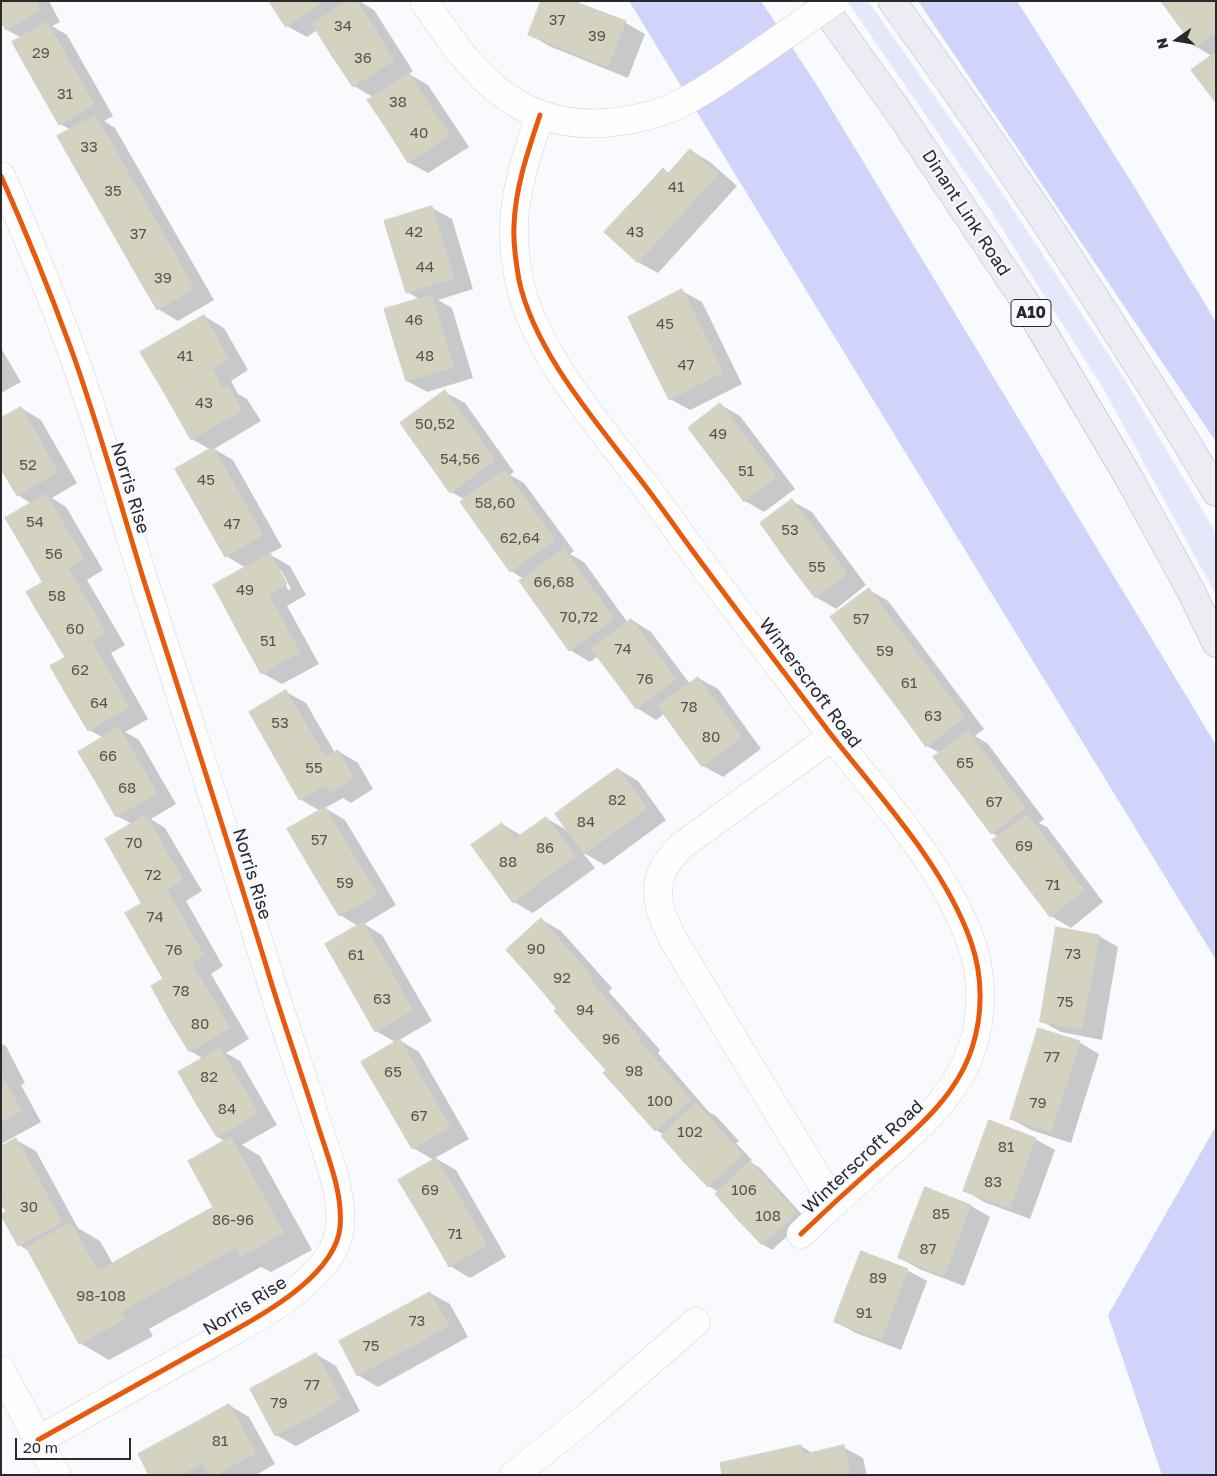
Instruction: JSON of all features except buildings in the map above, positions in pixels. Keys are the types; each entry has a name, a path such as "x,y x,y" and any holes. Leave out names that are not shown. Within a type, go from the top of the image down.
{"main road":[{"name":"Dinant Link Road","path":"819,1 896,108 1022,297 1134,486 1192,591 1216,642"},
{"path":"892,1 962,99 1074,264 1196,457 1216,492"}],"street":[{"path":"424,1 449,38 473,67 517,105 540,116 569,122 595,123 624,121 649,116 693,98 834,1"},
{"name":"Winterscroft Road","path":"540,116 520,180 513,228 520,281 528,310 540,336 555,362 603,431 911,837 941,880 972,945 978,971 979,1023 972,1049 954,1085 919,1127 801,1234"},
{"name":"Norris Rise","path":"1,176 36,259 88,400 230,846 285,1027 325,1148 339,1200 340,1230 330,1255 313,1275 290,1295 263,1314 38,1440"},
{"name":"Winterscroft Road","path":"833,736 681,846 662,872 658,887 659,904 665,923 674,941 834,1203"},
{"path":"514,1475 588,1416 696,1322"},
{"path":"1,1370 57,1475"}],"shaded area":[{"path":"629,1 761,1 815,82 1216,745 1216,960"},
{"path":"847,1 868,1 1000,190 1122,375 1216,533 1216,595 1104,390 984,200"},
{"path":"918,1 1017,1 1129,178 1216,322 1216,442"},
{"path":"1216,1126 1216,1475 1162,1475 1108,1315"}],"cycle path":[{"path":"540,115 520,184 515,212 514,233 519,280 538,332 551,357 584,406 829,732 909,832 959,913 975,955 980,995 976,1035 965,1066 955,1083 932,1113 918,1127 801,1234"},
{"path":"1,176 54,303 90,404 144,581 331,1165 340,1215 340,1227 336,1244 315,1274 300,1288 250,1322 38,1440"}]}
